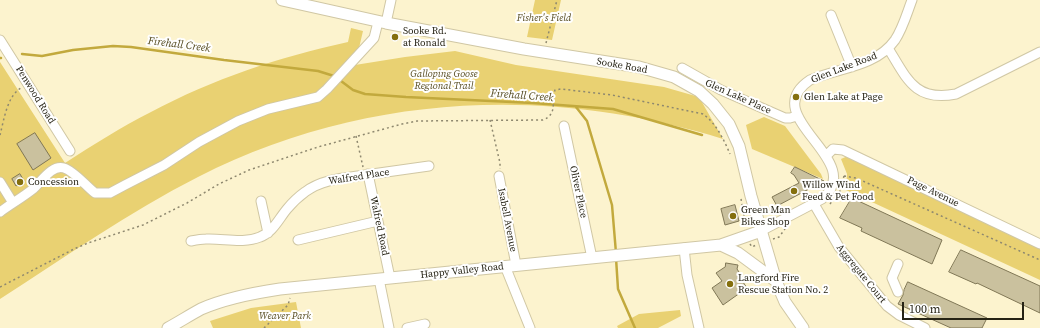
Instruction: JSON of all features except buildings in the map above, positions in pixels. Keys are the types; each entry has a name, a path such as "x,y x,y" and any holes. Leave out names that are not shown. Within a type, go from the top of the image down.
{"main road":[{"name":"Sooke Road","path":"282,0 382,22 544,53 639,67 674,77 699,91 713,104 729,124 739,146 761,231 776,281 785,302 803,328"},
{"name":"Happy Valley Road","path":"168,328 201,309 253,293 510,265 721,245 761,231"},
{"path":"721,245 738,253 776,281"}],"street":[{"path":"0,212 34,188 42,177 57,168 62,167 69,170 95,193 110,193 164,165 199,142 238,121 268,110 318,97 339,77 374,38 391,0"},
{"name":"Glen Lake Road","path":"797,116 795,102 798,91 805,83 817,77 852,67 881,54 888,48 902,27 912,0"},
{"path":"831,15 852,67"},
{"name":"Penwood Road","path":"0,40 70,151"},
{"path":"888,48 908,81 915,88 934,96 956,94 1040,52"},
{"name":"Glen Lake Place","path":"682,68 722,90 785,118 797,116"},
{"path":"761,231 814,204 826,196 833,185 833,168 797,116"},
{"name":"Oliver Place","path":"564,126 592,258"},
{"name":"Page Avenue","path":"826,156 833,149 843,150 1040,244"},
{"name":"Walfred Place","path":"191,241 204,238 242,241 253,240 268,233 274,228 287,210 306,191 320,184 333,180 429,166"},
{"name":"Walfred Road","path":"367,175 378,221 389,328"},
{"name":"Isabell Avenue","path":"499,176 510,265 530,328"},
{"path":"0,182 13,203"},
{"path":"261,201 268,233"},
{"name":"Aggregate Court","path":"814,204 839,247 887,306 912,325 925,328"},
{"path":"298,240 378,221"},
{"path":"684,248 687,275 699,328"},
{"path":"898,264 892,278 898,292"},
{"path":"407,328 424,324"}],"path":[{"path":"544,53 557,0"},
{"path":"0,135 4,117 12,98 18,90 28,83"},
{"path":"0,286 74,249 148,222 219,184 249,170 312,148 417,121 543,120 548,118 553,109 555,90 561,89 612,95 703,114 717,129 725,141 730,154"},
{"path":"490,120 500,163 499,176"},
{"path":"356,136 367,175"},
{"path":"844,176 856,178 1040,260"},
{"path":"740,195 745,215 745,223"},
{"path":"776,238 779,237 787,227"},
{"path":"751,244 752,247 754,246"},
{"path":"264,328 288,305 292,288"}],"green space":[{"name":"Fisher's Field","path":"535,0 561,0 552,40 527,37"},
{"name":"Galloping Goose Regional Trail","path":"351,28 363,31 355,65 455,51 516,65 664,87 699,97 723,139 657,122 591,110 524,105 457,106 391,114 325,128 261,149 198,177 122,220 0,299 0,62 65,163 129,124 198,89 272,62 348,42"},
{"path":"764,117 785,126 821,174 823,179 752,149 746,125"},
{"path":"850,155 1040,243 1040,280 846,190 847,174 841,159"},
{"name":"Weaver Park","path":"296,302 301,328 213,328 210,321 251,308"},
{"path":"680,310 681,316 658,328 618,328 617,326 639,314"}],"waterway":[{"name":"Firehall Creek","path":"22,54 42,56 73,50 113,46 131,47 318,71 334,76"},
{"name":"Firehall Creek","path":"341,81 353,90 365,94 613,109 702,135"},
{"path":"576,107 587,121 612,205 616,253"},
{"path":"616,258 618,289 635,328"}],"place":[{"name":"Sooke Rd. at Ronald","path":"395,37"},
{"name":"Glen Lake at Page","path":"796,97"},
{"name":"Concession","path":"20,182"},
{"name":"Willow Wind Feed & Pet Food","path":"794,191"},
{"name":"Green Man Bikes Shop","path":"733,216"},
{"name":"Langford Fire Rescue Station No. 2","path":"730,284"}]}
